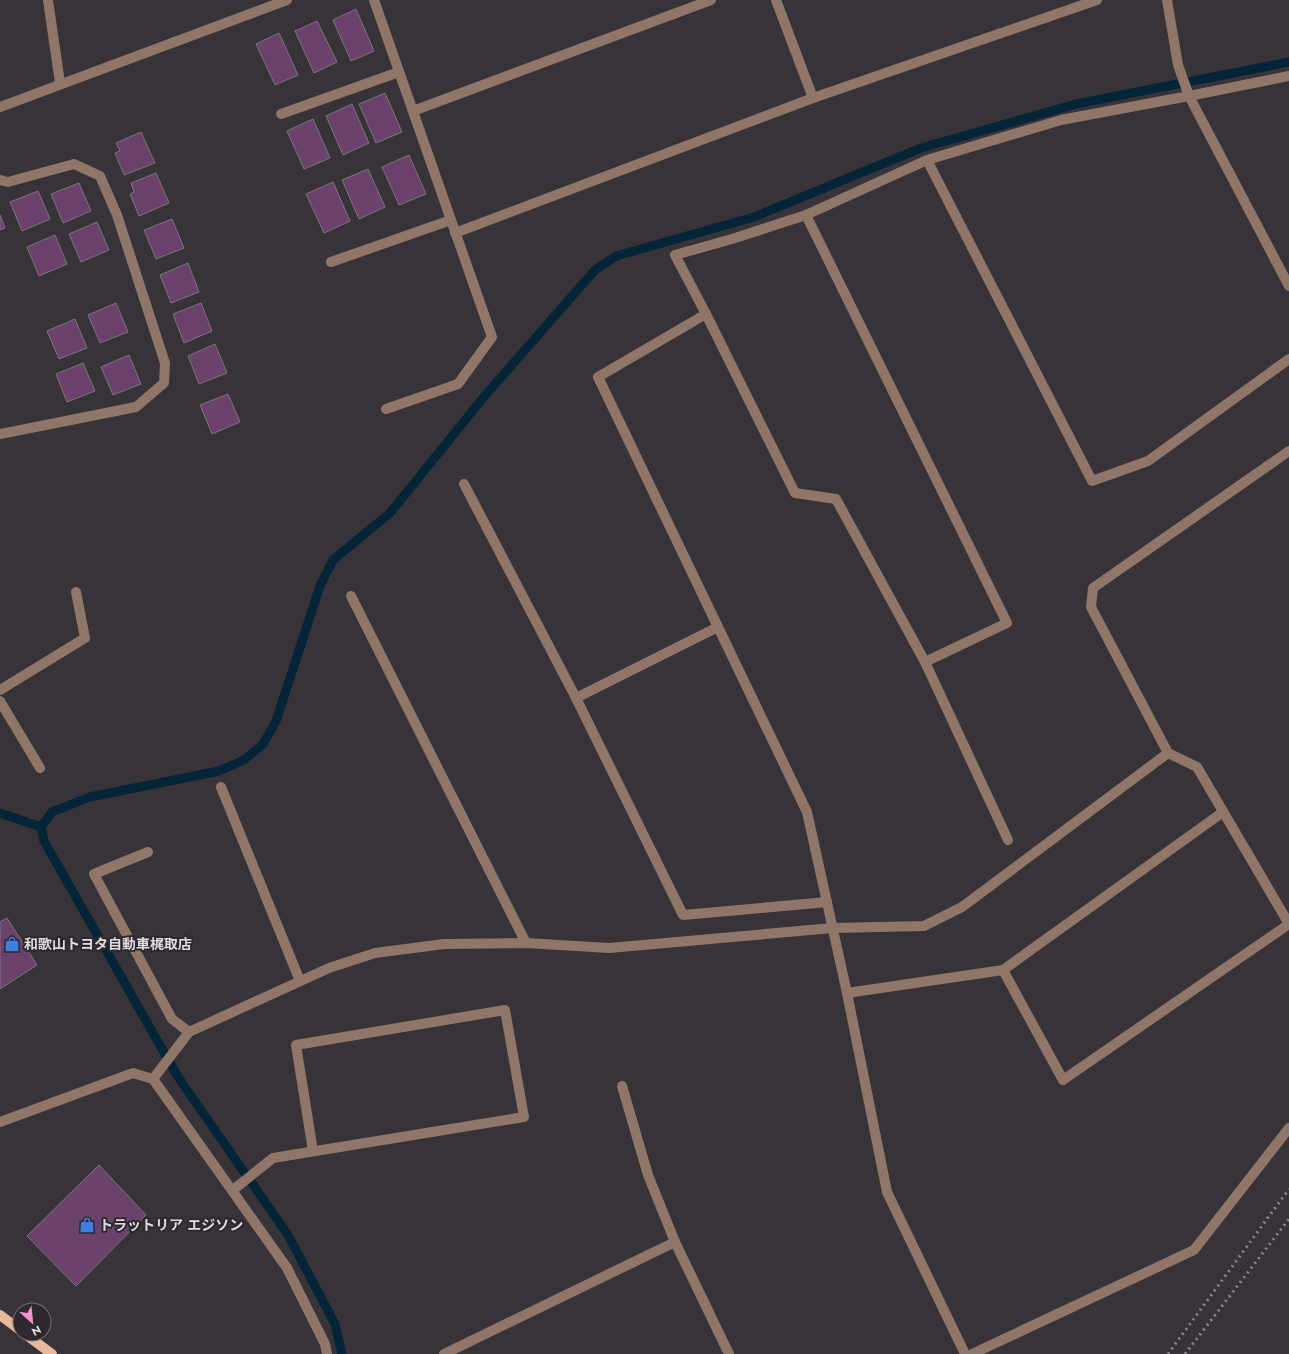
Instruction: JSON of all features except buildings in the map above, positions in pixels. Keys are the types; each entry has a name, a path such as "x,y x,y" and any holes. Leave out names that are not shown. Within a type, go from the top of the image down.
{"main road":[{"path":"0,1315 12,1324"},
{"path":"36,1342 52,1354"}],"street":[{"path":"48,0 60,83"},
{"path":"0,107 60,83 287,0"},
{"path":"374,0 492,337 458,384 386,409"},
{"path":"413,111 711,0"},
{"path":"776,0 813,98"},
{"path":"455,233 813,98 1097,0"},
{"path":"1167,0 1178,65 1189,96 1289,286"},
{"path":"281,114 399,72"},
{"path":"1008,840 925,662 836,499 795,493 675,255 732,239 806,215 927,160 1062,120 1289,76"},
{"path":"927,160 1092,481 1148,461 1289,359"},
{"path":"0,180 8,182 74,164 100,176 117,215 165,363 164,383 136,407 0,434"},
{"path":"806,215 1007,623 925,662"},
{"path":"331,262 451,220"},
{"path":"706,314 598,377 807,812 847,993 887,1192 965,1354"},
{"path":"1003,970 1063,1080 1289,924 1197,767 1168,753 1091,607 1093,588 1289,451"},
{"path":"464,484 576,698 684,915 827,902"},
{"path":"0,690 85,638 76,592"},
{"path":"351,596 526,943"},
{"path":"576,698 718,627"},
{"path":"0,701 40,768"},
{"path":"157,1075 189,1032 329,968 374,953 444,944 526,943 609,948 833,928 924,926 962,907 1168,753"},
{"path":"221,787 300,981"},
{"path":"847,993 1003,970 1223,812"},
{"path":"148,852 94,874 172,1019 189,1032"},
{"path":"236,1188 273,1158 524,1117 505,1010 296,1045 314,1151"},
{"path":"0,1122 133,1073 157,1075"},
{"path":"157,1075 236,1188 287,1268 325,1344 327,1354"},
{"path":"622,1086 648,1174 675,1242 729,1354"},
{"path":"972,1354 1194,1250 1289,1128"},
{"path":"444,1354 675,1242"}],"waterway":[{"path":"342,1354 335,1324 288,1235 178,1077 44,841 41,827 52,812 90,797 219,771 244,760 263,744 276,721 320,586 333,560 390,513 483,398 595,270 616,256 754,217 921,148 1076,104 1289,62"},
{"path":"0,813 41,827"}],"railway":[{"path":"1168,1354 1289,1189"},
{"path":"1185,1354 1289,1219"}],"place":[{"name":"和歌山トヨタ自動車梶取店","path":"12,944"},
{"name":"トラットリア エジソン","path":"87,1225"}]}
